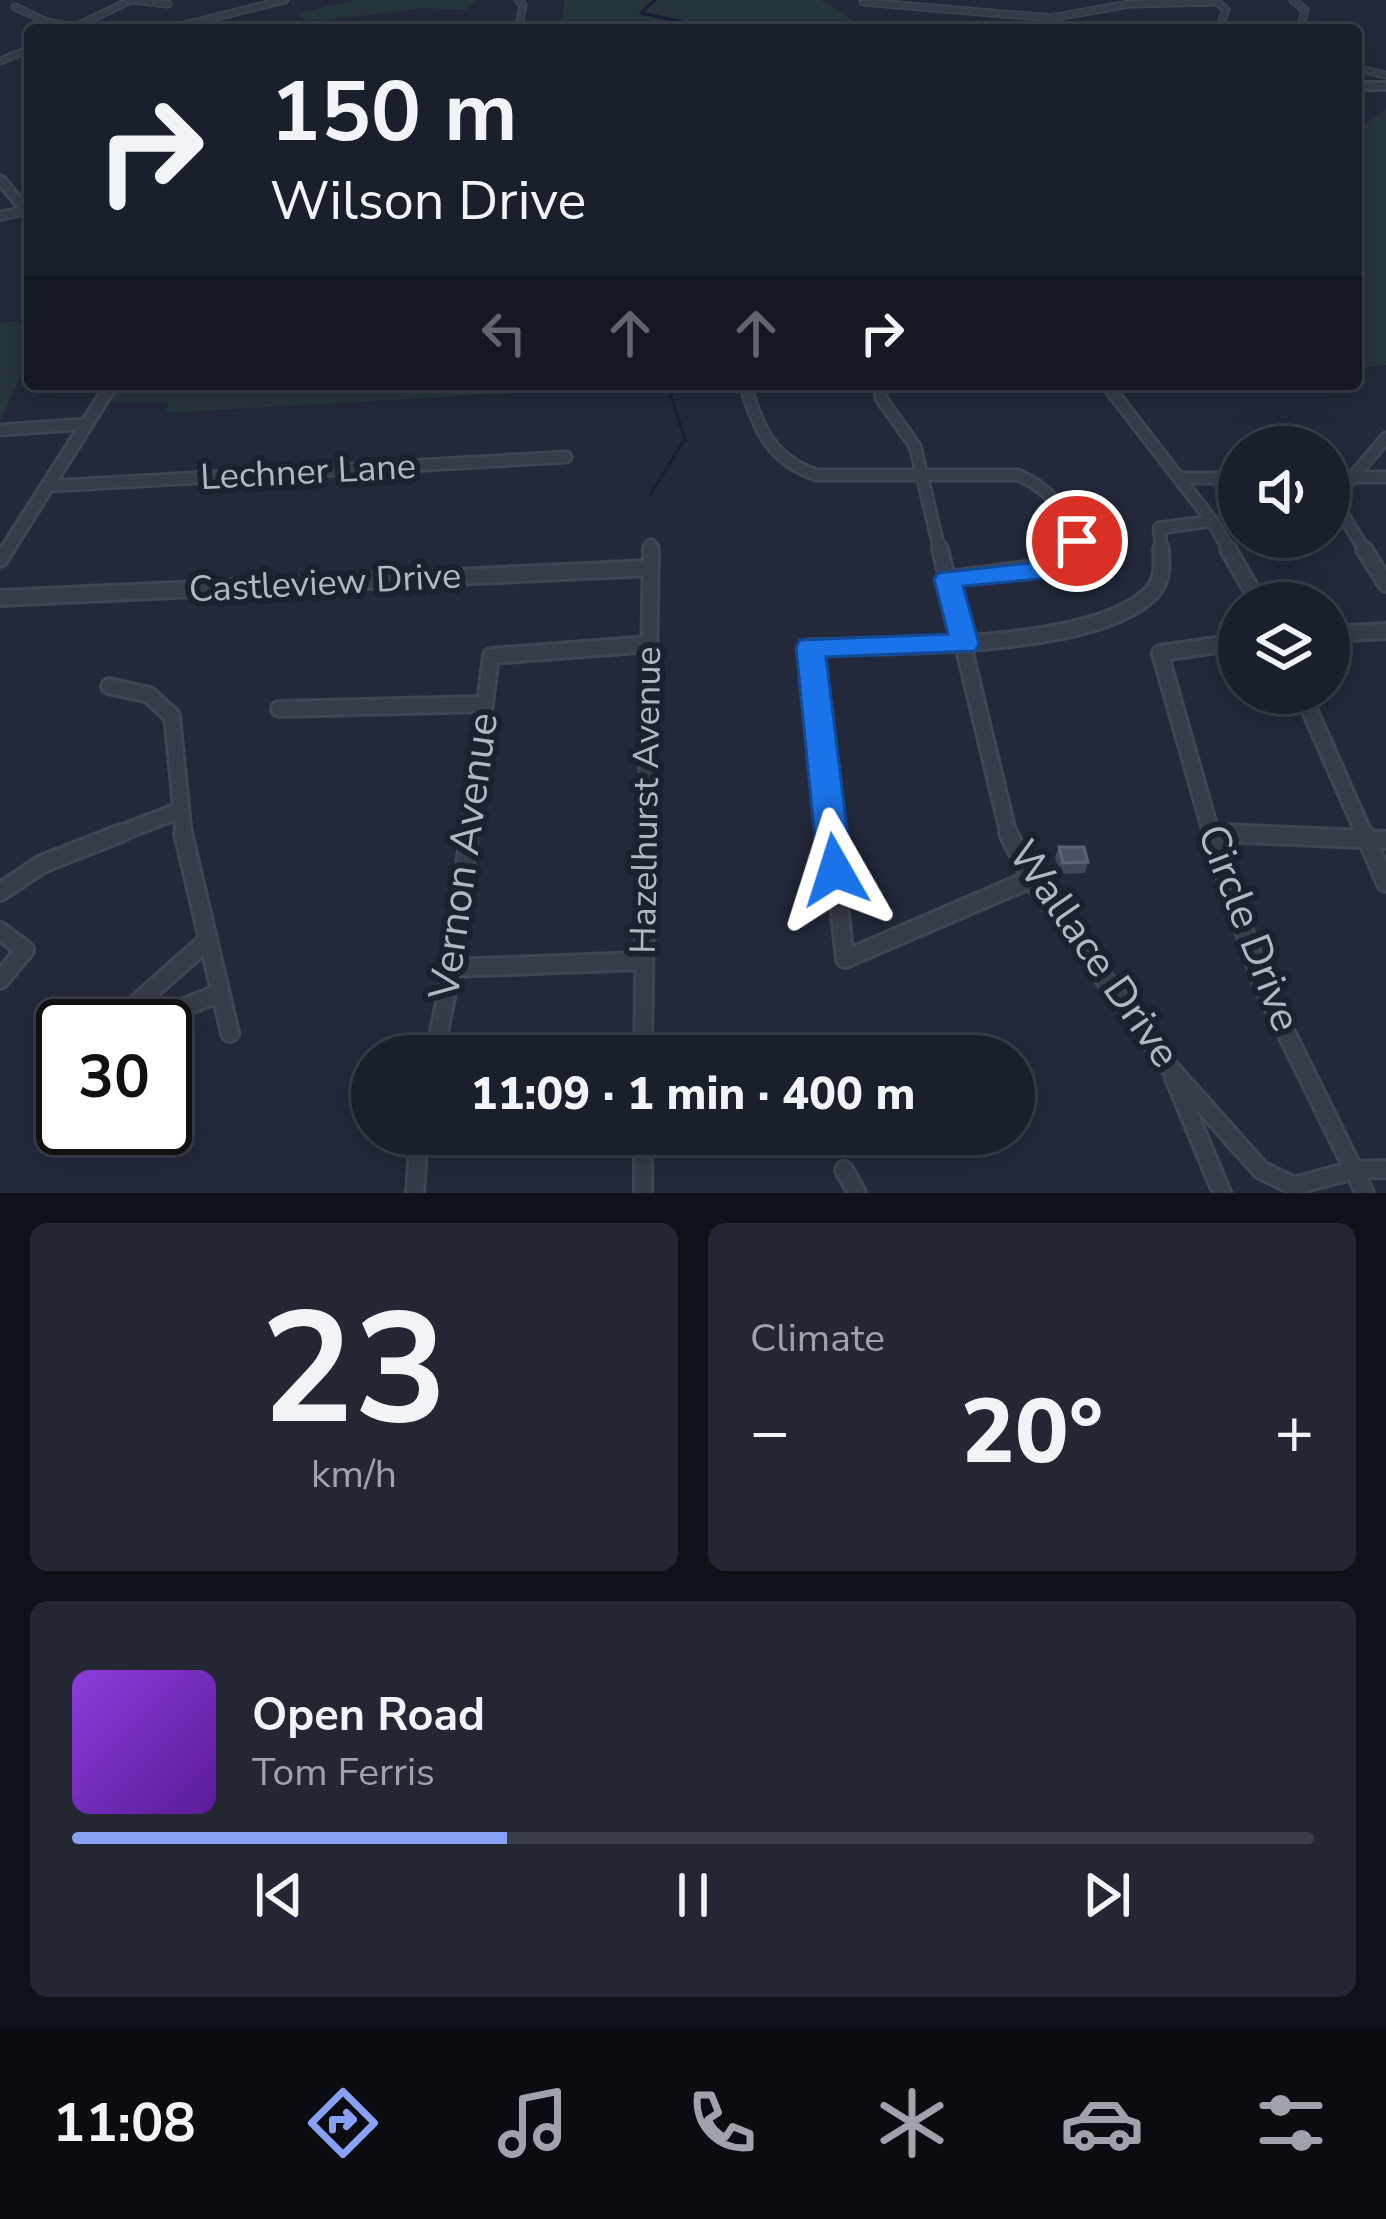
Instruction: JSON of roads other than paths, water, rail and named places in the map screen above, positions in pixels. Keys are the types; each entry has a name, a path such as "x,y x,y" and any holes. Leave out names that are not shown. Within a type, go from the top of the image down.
{"street":[{"path":"80,24 131,0 168,4"},
{"path":"188,24 286,0"},
{"path":"929,0 935,8"},
{"path":"863,1 1051,18 1127,2 1216,1"},
{"path":"863,1 873,17"},
{"path":"15,7 55,24"},
{"path":"0,178 24,207"},
{"path":"0,561 108,390"},
{"path":"747,390 770,448 793,469 817,475 998,473 1042,484 1065,508 1077,541 1066,564 948,579"},
{"name":"Wallace Drive","path":"880,390 915,446 1009,837 1031,879 1170,1068 1262,1170 1294,1186 1354,1170 1386,1169"},
{"path":"1111,390 1182,478 1247,582"},
{"path":"0,430 88,424"},
{"path":"1386,438 1336,504 1386,584"},
{"name":"Lechner Lane","path":"50,486 566,458"},
{"path":"1352,477 1386,477"},
{"path":"1182,478 1218,478"},
{"path":"1031,879 845,959 810,647 964,644 1120,617 1154,592 1163,572 1159,528 1212,521"},
{"name":"Hazelhurst Avenue","path":"643,1035 651,544"},
{"name":"Castleview Drive","path":"0,598 650,568"},
{"path":"1350,633 1386,631"},
{"name":"Vernon Avenue","path":"438,1035 452,968 491,656 650,644"},
{"name":"Circle Drive","path":"1218,645 1160,653 1211,833 1262,984 1365,1193"},
{"path":"109,686 149,695 172,716 178,812 230,1033"},
{"path":"279,710 485,704"},
{"path":"1311,714 1386,883"},
{"path":"0,892 42,864 178,812"},
{"path":"1211,833 1386,840"},
{"path":"0,931 25,950 0,980"},
{"path":"141,999 208,940"},
{"path":"452,968 642,962"},
{"path":"192,1004 220,993"},
{"path":"1170,1068 1222,1193"},
{"path":"415,1193 418,1155"},
{"path":"643,1155 644,1193"},
{"path":"844,1170 857,1193"}],"waterway":[{"path":"655,0 641,13 684,24"},
{"path":"650,495 685,439 673,390"}]}
